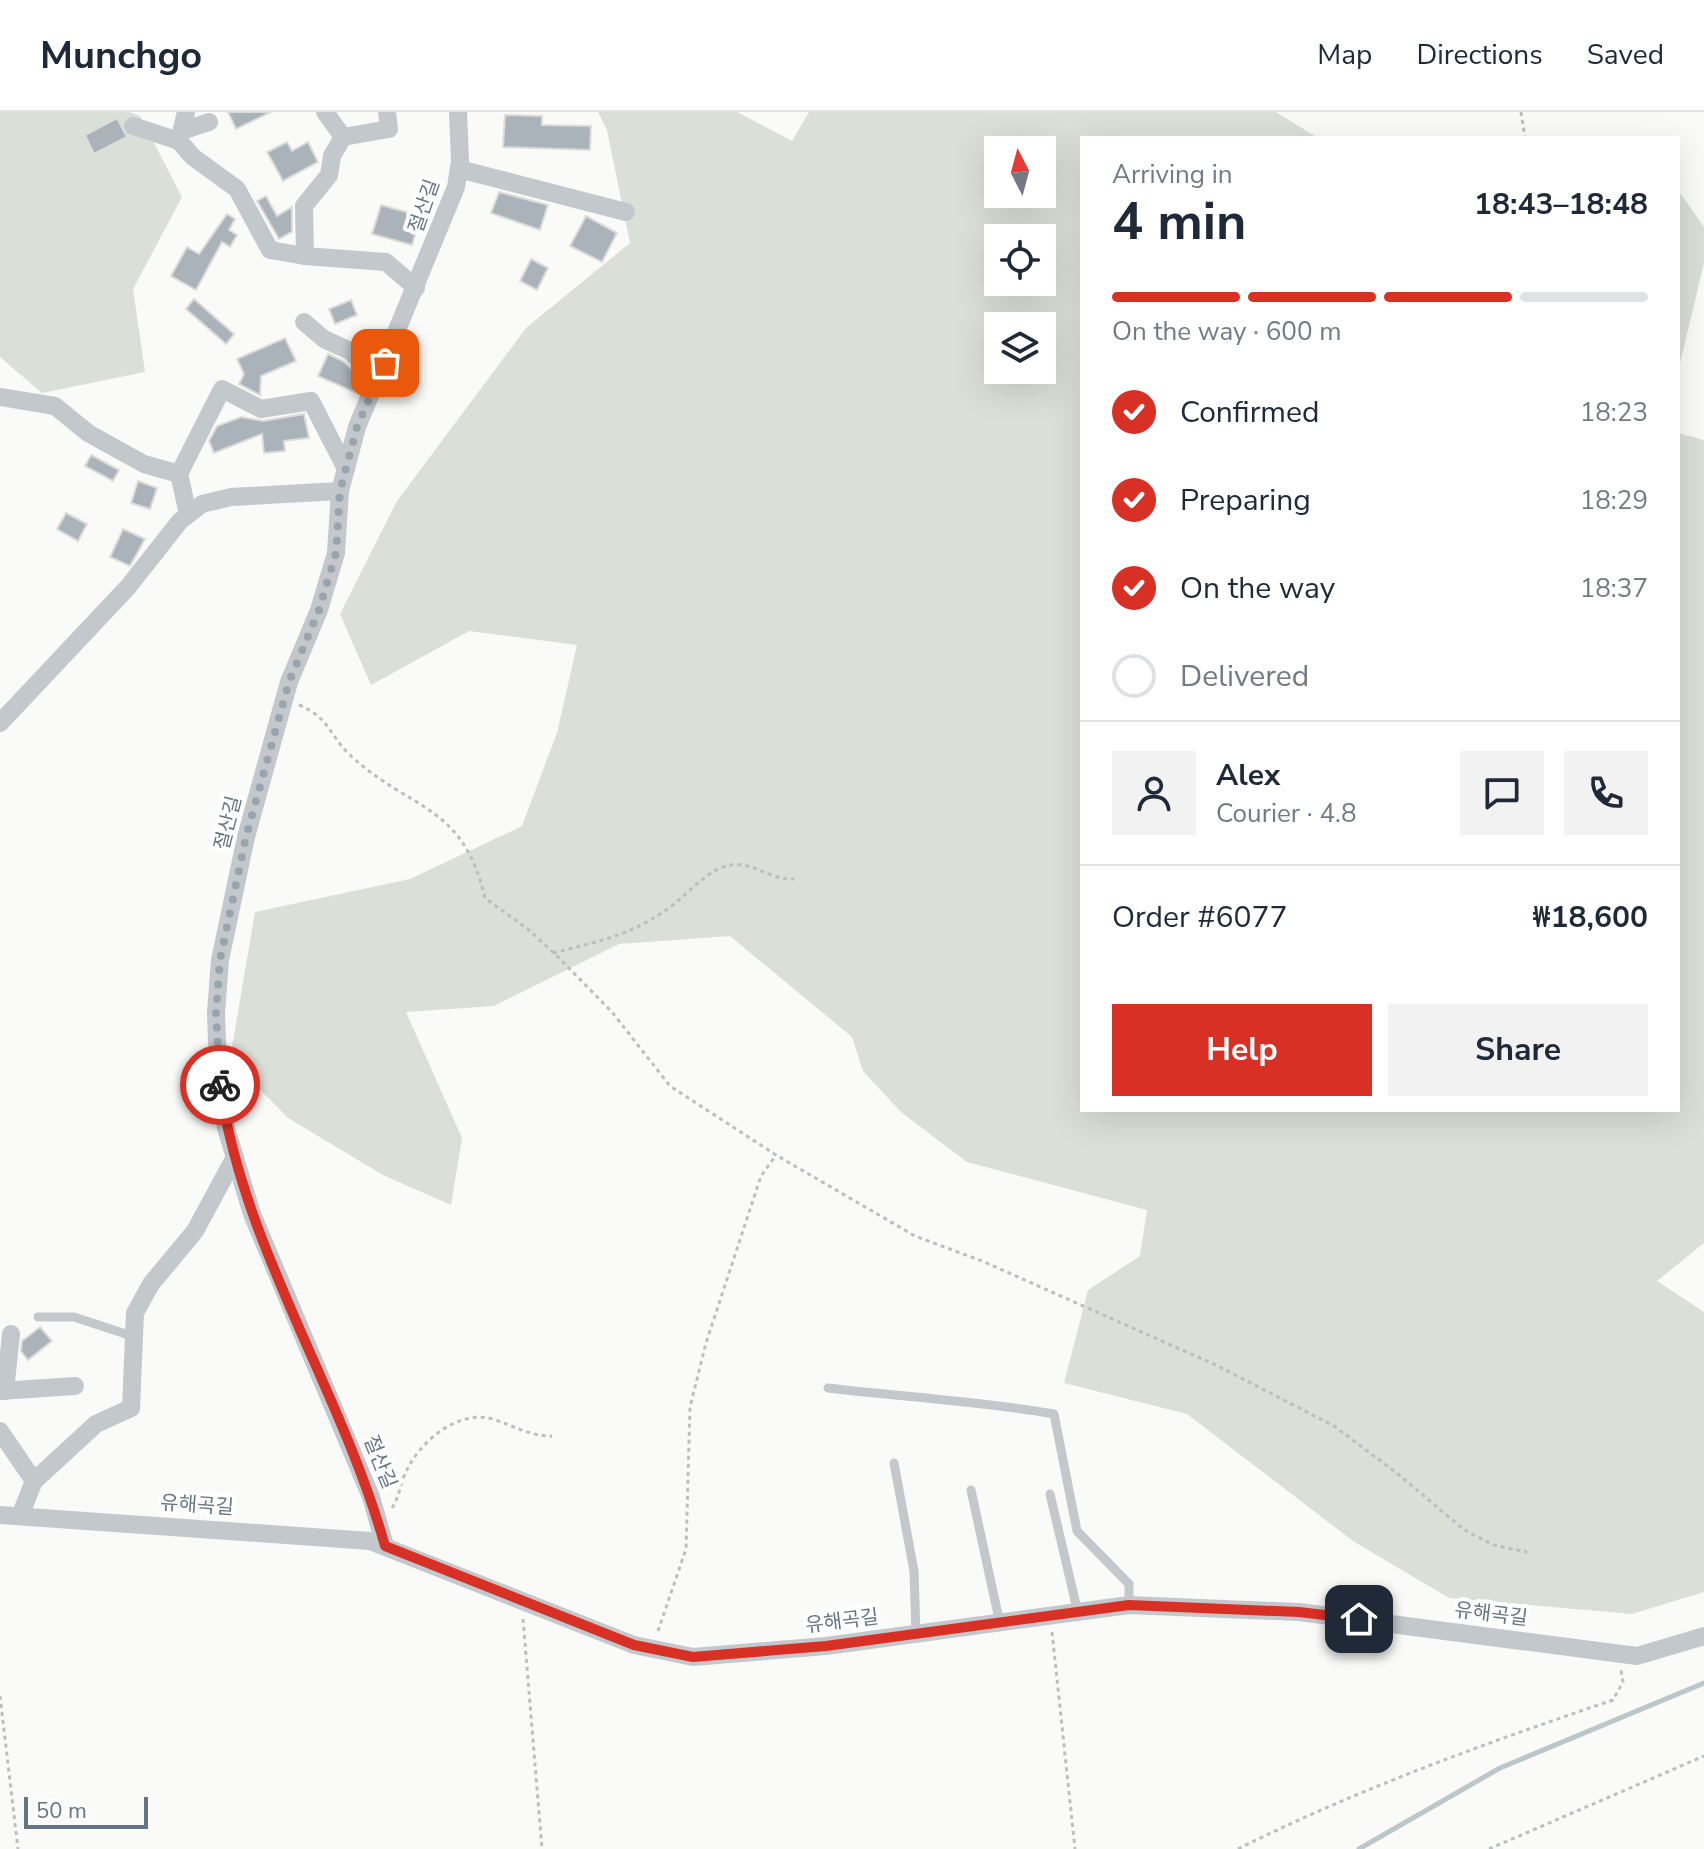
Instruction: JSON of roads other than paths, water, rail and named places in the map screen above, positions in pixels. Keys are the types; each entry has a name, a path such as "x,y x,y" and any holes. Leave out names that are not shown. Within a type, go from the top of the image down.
{"street":[{"path":"186,112 180,136 193,157 237,189 270,250 386,262 416,288"},
{"path":"325,112 343,137"},
{"path":"343,137 389,129 387,112"},
{"name":"절산길","path":"385,1546 378,1522 252,1214 235,1157 218,1070 216,1013 220,960 246,837 284,700 319,610 336,553 340,491 357,427 442,227 459,169 458,112"},
{"path":"133,126 180,136 209,122"},
{"path":"305,256 304,206 329,175 332,156 343,137"},
{"path":"459,169 626,212"},
{"path":"304,322 324,339 350,351 378,379"},
{"path":"188,514 179,474 222,389 261,409 311,401 346,469"},
{"path":"0,397 55,406 88,433 144,464 179,474"},
{"path":"0,723 128,587 188,514 215,499 340,491"},
{"path":"20,1516 34,1481 96,1424 131,1408 135,1313 151,1284 195,1231 235,1157"},
{"path":"11,1334 2,1391 75,1386"},
{"path":"0,1431 34,1481"},
{"name":"유해곡길","path":"0,1515 370,1541 634,1645 693,1657 1000,1624 1129,1605 1299,1612 1637,1656 1704,1636"}],"lane":[{"path":"38,1317 74,1317 135,1337"},
{"path":"828,1388 919,1399 971,1400 1054,1414 1077,1531 1129,1584 1129,1605"},
{"path":"894,1463 914,1571 916,1634"},
{"path":"971,1490 1000,1624"},
{"path":"1050,1494 1078,1613"}],"waterway":[{"path":"1359,1849 1500,1768 1704,1683"}]}
